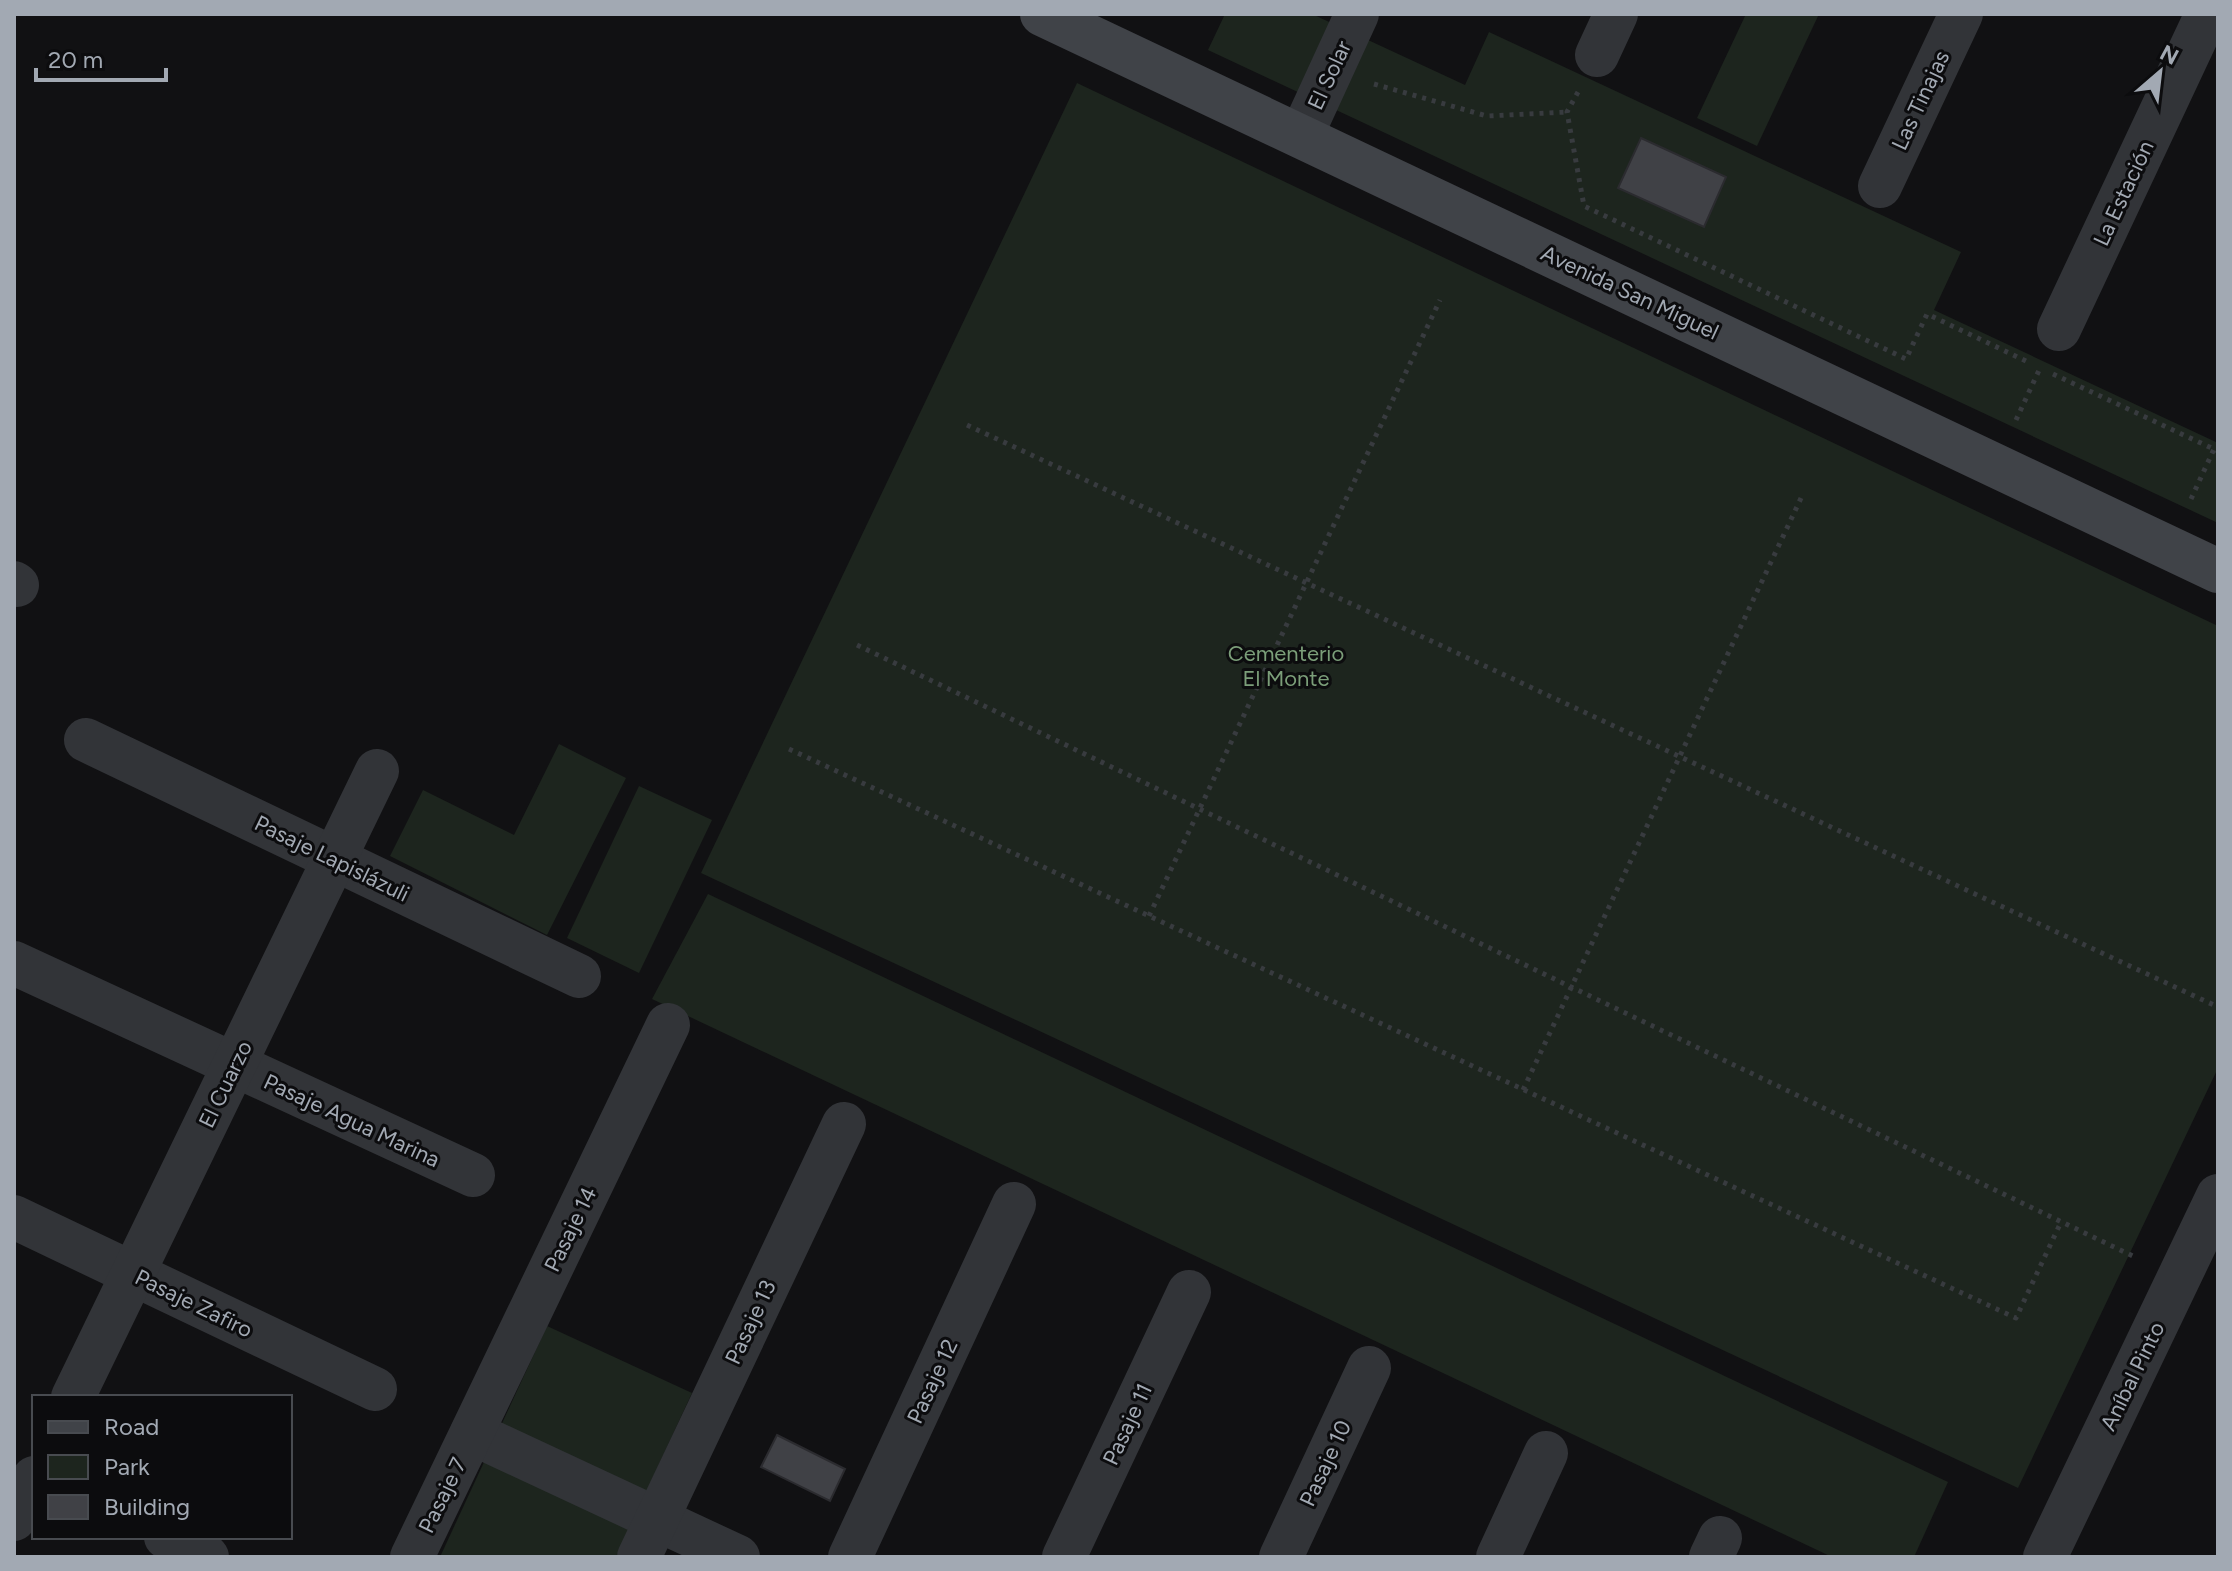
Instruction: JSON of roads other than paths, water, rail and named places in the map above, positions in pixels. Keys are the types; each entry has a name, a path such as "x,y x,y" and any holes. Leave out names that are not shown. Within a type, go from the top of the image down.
{"street":[{"name":"Avenida San Miguel","path":"1042,14 2218,571"},
{"name":"El Solar","path":"1301,136 1357,14"},
{"path":"1597,55 1616,14"},
{"name":"Las Tinajas","path":"1880,186 1961,14"},
{"name":"La Estación","path":"2059,329 2207,14"},
{"name":"Pasaje Lapislázuli","path":"86,740 579,976"},
{"name":"El Cuarzo","path":"74,1395 377,771"},
{"name":"Pasaje Agua Marina","path":"14,963 473,1175"},
{"name":"Pasaje 14","path":"472,1433 668,1025"},
{"name":"Pasaje 13","path":"648,1538 844,1124"},
{"name":"Aníbal Pinto","path":"2045,1557 2218,1196"},
{"name":"Pasaje 12","path":"850,1557 1014,1204"},
{"name":"Pasaje Zafiro","path":"14,1217 375,1389"},
{"name":"Pasaje 11","path":"1064,1557 1189,1292"},
{"name":"Pasaje 10","path":"1281,1557 1369,1368"},
{"path":"472,1433 648,1538 738,1557"},
{"name":"Pasaje 7","path":"412,1557 472,1433"},
{"path":"1498,1557 1546,1453"},
{"path":"14,1463 32,1474"},
{"path":"14,1519 32,1479"},
{"path":"170,1539 207,1557"}],"park label":[{"name":"Cementerio El Monte","path":"1286,666"}]}
